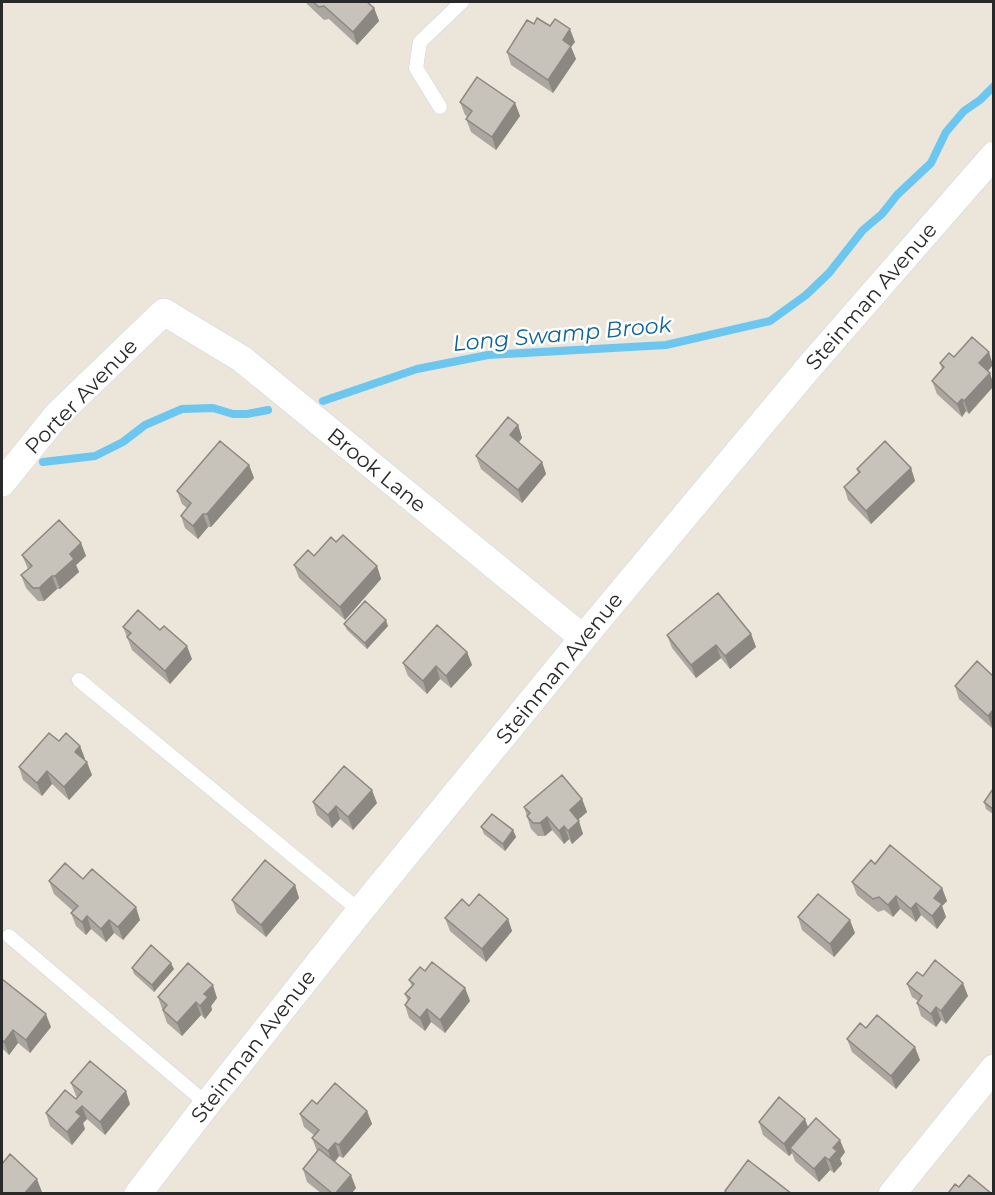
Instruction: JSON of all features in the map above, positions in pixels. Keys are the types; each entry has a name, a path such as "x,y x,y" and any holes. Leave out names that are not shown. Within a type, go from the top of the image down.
{"street":[{"name":"Steinman Avenue","path":"138,1194 360,911 583,639 810,366 993,155"},
{"name":"Brook Lane","path":"164,312 242,359 583,639"},
{"name":"Porter Avenue","path":"2,483 57,415 164,312"},
{"path":"892,1194 993,1068"}],"lane":[{"path":"440,107 416,68 420,42 462,2"},
{"path":"79,680 360,911"},
{"path":"9,936 207,1104"}],"building":[{"path":"313,2 367,2 374,8 353,32 324,6 319,7"},
{"path":"537,18 550,26 555,19 570,29 563,40 571,46 548,80 507,52 527,20 534,24"},
{"path":"477,77 515,103 492,137 466,119 472,111 460,102"},
{"path":"972,337 989,352 979,363 990,373 964,401 962,399 957,404 932,381 944,367 940,363 949,353 954,357"},
{"path":"508,417 518,425 510,435 542,462 518,490 476,456"},
{"path":"220,441 249,465 207,514 203,514 193,526 181,516 191,503 177,491"},
{"path":"885,441 911,468 866,511 844,487 860,472 857,469"},
{"path":"59,520 81,543 70,554 74,559 39,588 33,588 21,575 32,566 22,555"},
{"path":"343,535 377,566 340,607 294,565 308,550 314,556 331,537 336,542"},
{"path":"718,593 751,634 725,656 716,645 691,665 667,635"},
{"path":"365,601 386,620 365,643 344,624"},
{"path":"138,610 160,630 164,626 187,646 165,671 127,637 131,633 123,627"},
{"path":"437,625 467,652 446,676 436,666 423,681 403,663"},
{"path":"977,661 993,676 993,710 988,716 955,686"},
{"path":"49,733 59,741 66,733 80,746 75,752 87,762 64,787 47,771 37,783 19,767"},
{"path":"344,766 372,790 348,817 336,806 328,815 313,802"},
{"path":"562,775 582,799 570,810 579,821 568,831 564,826 559,831 547,817 540,823 533,823 527,816 530,813 524,807"},
{"path":"993,789 993,809 984,802"},
{"path":"492,814 513,830 503,844 481,827"},
{"path":"890,845 942,888 934,898 942,904 932,916 916,903 911,909 896,896 888,905 879,897 873,899 852,882 871,860 875,864"},
{"path":"265,860 295,885 261,925 232,900"},
{"path":"65,863 83,879 92,869 136,907 118,927 109,920 101,929 87,916 82,922 71,913 78,906 49,881"},
{"path":"479,894 508,919 482,949 445,918 462,899 469,906"},
{"path":"818,894 850,920 830,944 798,917"},
{"path":"151,945 171,963 152,985 132,968"},
{"path":"935,960 963,983 941,1011 936,1007 931,1014 917,1003 922,996 907,984 917,972 923,976"},
{"path":"432,962 465,988 440,1020 427,1009 420,1018 405,1005 410,998 405,994 414,984 409,980 420,967 425,971"},
{"path":"188,963 213,985 204,994 208,997 200,1006 196,1002 177,1023 163,1010 167,1005 158,997"},
{"path":"2,979 46,1014 26,1040 13,1030 4,1042 2,1040"},
{"path":"877,1015 915,1047 891,1076 847,1039 860,1023 866,1028"},
{"path":"90,1061 126,1091 100,1122 82,1106 76,1112 81,1116 67,1132 46,1113 65,1090 76,1099 82,1092 71,1083"},
{"path":"335,1083 367,1111 339,1145 335,1143 328,1151 312,1138 319,1130 300,1114 312,1100 317,1104"},
{"path":"779,1097 805,1119 784,1144 759,1122"},
{"path":"816,1118 840,1140 833,1148 837,1151 829,1160 825,1157 814,1169 790,1148"},
{"path":"319,1149 351,1175 335,1194 303,1169"},
{"path":"10,1154 37,1179 24,1194 2,1194 2,1164"},
{"path":"748,1160 792,1194 728,1194 725,1191"},
{"path":"969,1175 992,1194 949,1194 955,1184 959,1187"}],"waterway":[{"name":"Long Swamp Brook","path":"323,401 417,369 488,355 666,345 770,321 806,295 829,273 863,230 882,214 897,195 931,163 946,132 964,111 994,86"},
{"name":"Long Swamp Brook","path":"43,462 95,456 123,442 145,425 182,409 213,408 233,414 268,410"}]}
